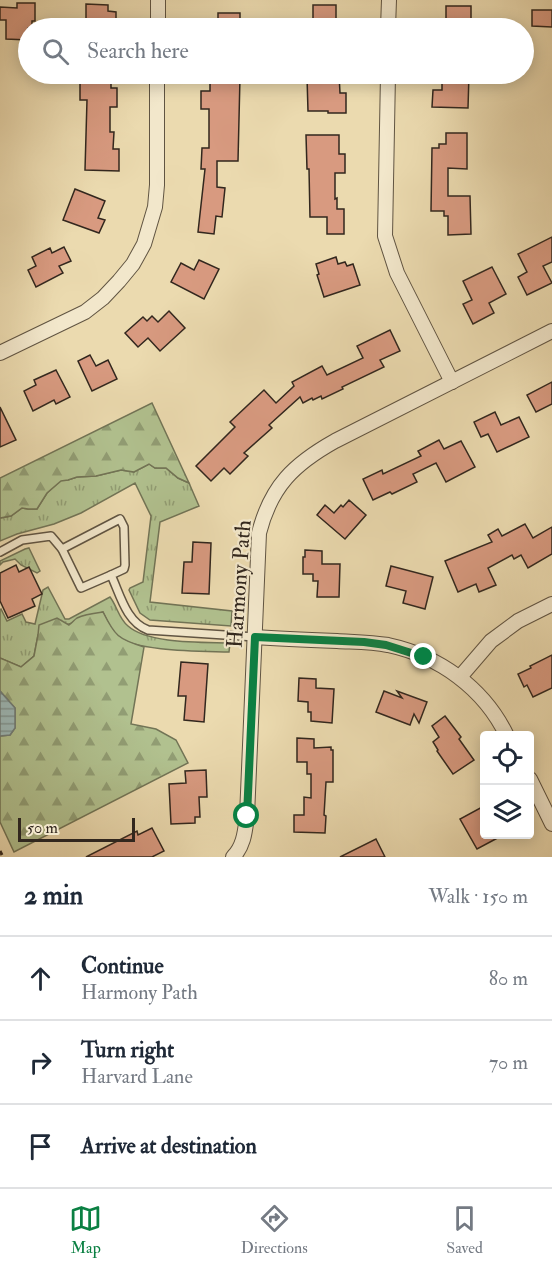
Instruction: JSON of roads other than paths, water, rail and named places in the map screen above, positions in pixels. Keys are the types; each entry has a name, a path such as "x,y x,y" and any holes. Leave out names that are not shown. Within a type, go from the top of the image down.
{"street":[{"path":"158,0 158,18"},
{"path":"388,0 388,18"},
{"path":"0,353 85,312 119,282 139,254 150,225 157,185 157,84"},
{"path":"388,84 385,236 397,273 452,382"},
{"name":"Harmony Path","path":"233,857 239,851 245,834 247,816 259,533 264,514 282,482 313,453 552,331"},
{"path":"460,677 491,641 518,621 552,604"},
{"path":"255,637 364,642 386,645 424,657 460,677 490,709 504,731"},
{"path":"533,785 552,824"}],"lane":[{"path":"0,552 22,540 51,536 62,549 81,588 124,569 124,527 120,519 62,549"},
{"path":"111,574 130,615 141,627 148,630 255,637"}],"water":[{"path":"0,691 15,708 15,728 10,735 0,736"}]}
